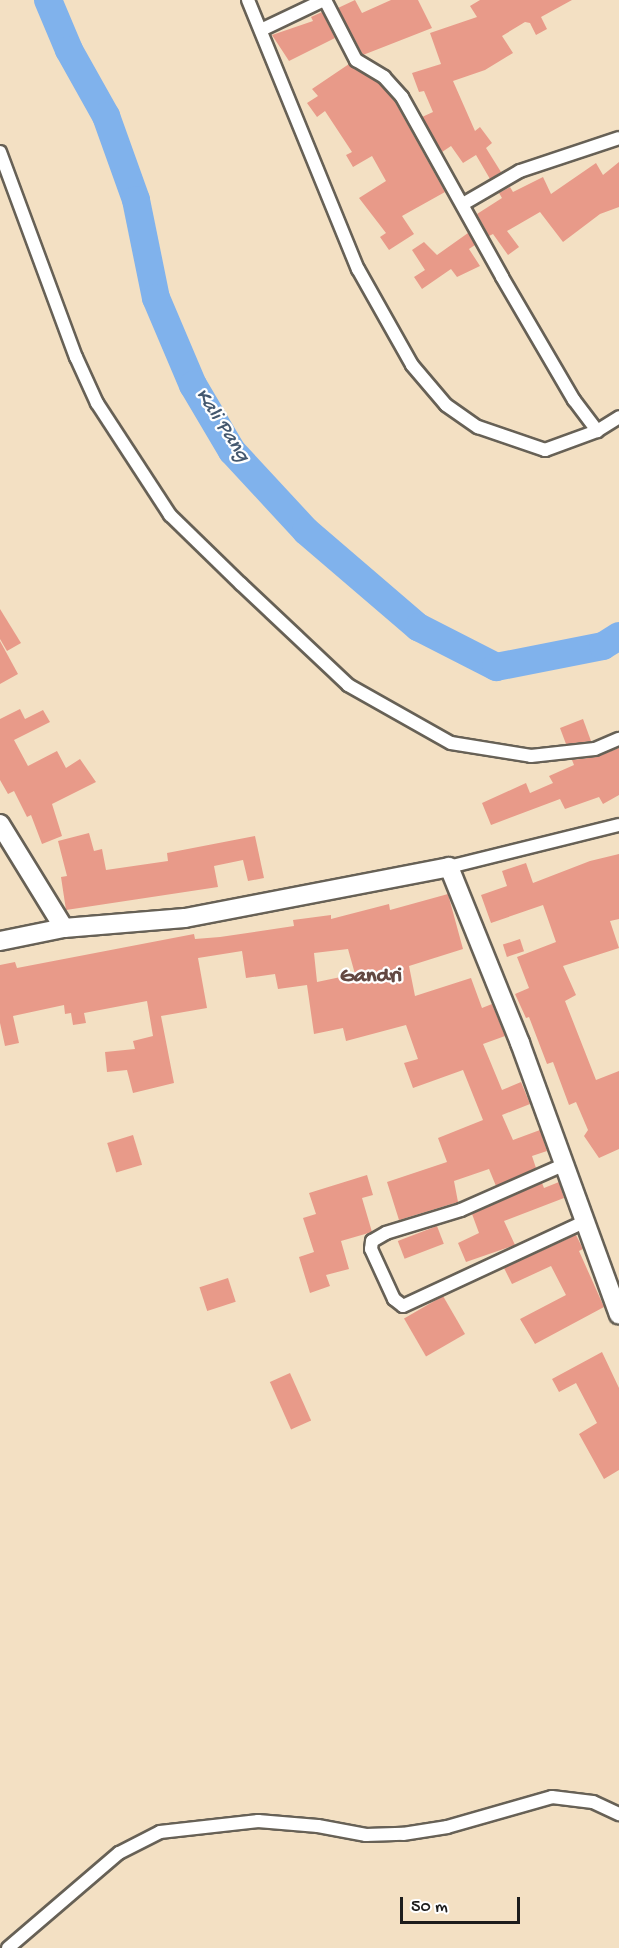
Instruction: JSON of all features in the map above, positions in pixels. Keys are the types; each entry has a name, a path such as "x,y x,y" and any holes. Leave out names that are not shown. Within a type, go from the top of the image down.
{"street":[{"path":"248,0 358,269 419,373 446,405 478,427 513,441 545,450 597,431 619,417"},
{"path":"261,30 324,0 356,60 384,76 402,97 574,400 597,431"},
{"path":"463,204 520,171 619,138"},
{"path":"0,152 76,357 97,404 170,515 241,584 348,685 452,743 531,756 587,750 619,739"},
{"path":"0,824 64,928"},
{"path":"0,941 64,928 185,918 449,867 619,825"},
{"path":"449,867 520,1043 619,1315"},
{"path":"563,1165 461,1210 386,1233 372,1241 371,1249 396,1303 407,1306 584,1222"},
{"path":"8,1948 119,1853 160,1832 258,1821 318,1826 366,1835 403,1834 447,1827 552,1797 593,1802 619,1814"}],"building":[{"path":"355,0 362,13 391,0 418,0 432,28 363,55 338,8"},
{"path":"480,0 572,0 541,17 547,29 536,35 530,23 525,22 502,36 513,53 485,70 453,81 475,131 480,127 492,143 486,148 501,172 490,179 476,155 463,163 451,146 442,152 422,117 433,112 424,91 419,92 412,73 441,64 430,33 477,17 470,6"},
{"path":"322,12 335,38 289,61 272,35 313,21 311,17"},
{"path":"349,64 379,83 395,102 445,192 402,216 414,234 389,250 380,237 386,233 359,198 386,181 372,156 353,167 346,155 352,152 325,111 317,117 307,103 318,96 312,89"},
{"path":"619,162 619,207 600,214 563,242 540,212 507,231 519,247 508,255 493,234 489,236 477,214 502,198 499,193 510,187 513,192 543,177 551,194 596,163 603,175"},
{"path":"468,233 475,245 469,249 480,266 457,277 451,269 422,289 414,277 425,270 412,250 424,242 437,255"},
{"path":"0,609 21,643 7,651 0,639"},
{"path":"0,641 18,674 0,684"},
{"path":"20,709 25,719 43,710 50,722 14,740 28,766 57,751 66,768 80,759 96,782 52,804 62,836 42,844 31,815 27,817 14,791 8,794 0,780 0,719"},
{"path":"583,719 591,741 566,744 560,728"},
{"path":"619,748 619,795 603,804 599,797 565,809 560,799 491,825 482,803 526,783 530,793 553,783 549,776 574,765 572,760 596,757"},
{"path":"89,833 94,851 102,849 106,870 168,861 167,853 255,836 264,878 248,881 243,860 214,866 218,887 66,910 61,877 67,876 58,841"},
{"path":"619,854 619,919 610,921 619,948 563,966 576,995 565,1001 596,1080 619,1071 619,1149 599,1158 584,1136 588,1130 576,1102 569,1105 553,1062 547,1064 529,1017 526,1018 515,994 529,988 517,957 556,942 543,905 491,923 481,895 507,886 502,871 526,863 533,883 590,861"},
{"path":"448,894 463,949 409,966 415,996 471,978 482,1008 492,1004 505,1036 483,1044 502,1090 521,1082 530,1104 502,1115 513,1140 540,1130 547,1151 532,1156 536,1168 496,1186 489,1169 454,1181 458,1202 399,1220 387,1182 447,1162 438,1138 483,1120 463,1070 413,1088 404,1063 418,1059 406,1025 346,1041 343,1028 314,1034 307,985 278,989 275,974 246,978 242,951 198,958 207,1008 161,1016 174,1083 133,1093 127,1070 107,1072 105,1052 135,1049 133,1041 153,1036 147,1001 84,1013 86,1023 73,1025 71,1013 65,1014 64,1005 13,1016 19,1043 5,1046 0,1023 0,965 15,962 17,968 194,934 195,939 220,937 294,926 293,920 331,915 331,919 389,904 390,910","holes":["348,949 355,974 317,982 314,953"]},
{"path":"520,939 524,951 507,957 503,945"},
{"path":"133,1135 142,1165 116,1173 107,1143"},
{"path":"367,1175 373,1195 362,1198 372,1232 341,1241 349,1269 326,1275 330,1286 310,1293 299,1257 314,1252 303,1218 316,1214 309,1193"},
{"path":"559,1182 564,1198 504,1221 515,1245 466,1262 458,1243 479,1233 472,1214 542,1183 544,1188"},
{"path":"437,1226 444,1244 405,1259 398,1241"},
{"path":"576,1235 583,1249 579,1251 604,1307 535,1344 520,1319 566,1295 551,1266 512,1284 504,1268"},
{"path":"228,1278 236,1302 207,1311 199,1287"},
{"path":"443,1296 465,1334 426,1357 404,1318"},
{"path":"602,1352 619,1388 619,1470 604,1479 579,1434 597,1423 576,1383 559,1392 552,1379"},
{"path":"290,1373 311,1421 291,1429 270,1382"}],"waterway":[{"name":"Kali Pang","path":"48,0 69,50 106,116 136,200 156,298 193,385 232,451 306,531 418,627 496,667 603,646 619,636"}],"district":[{"name":"Gandri","path":"371,978"}]}
